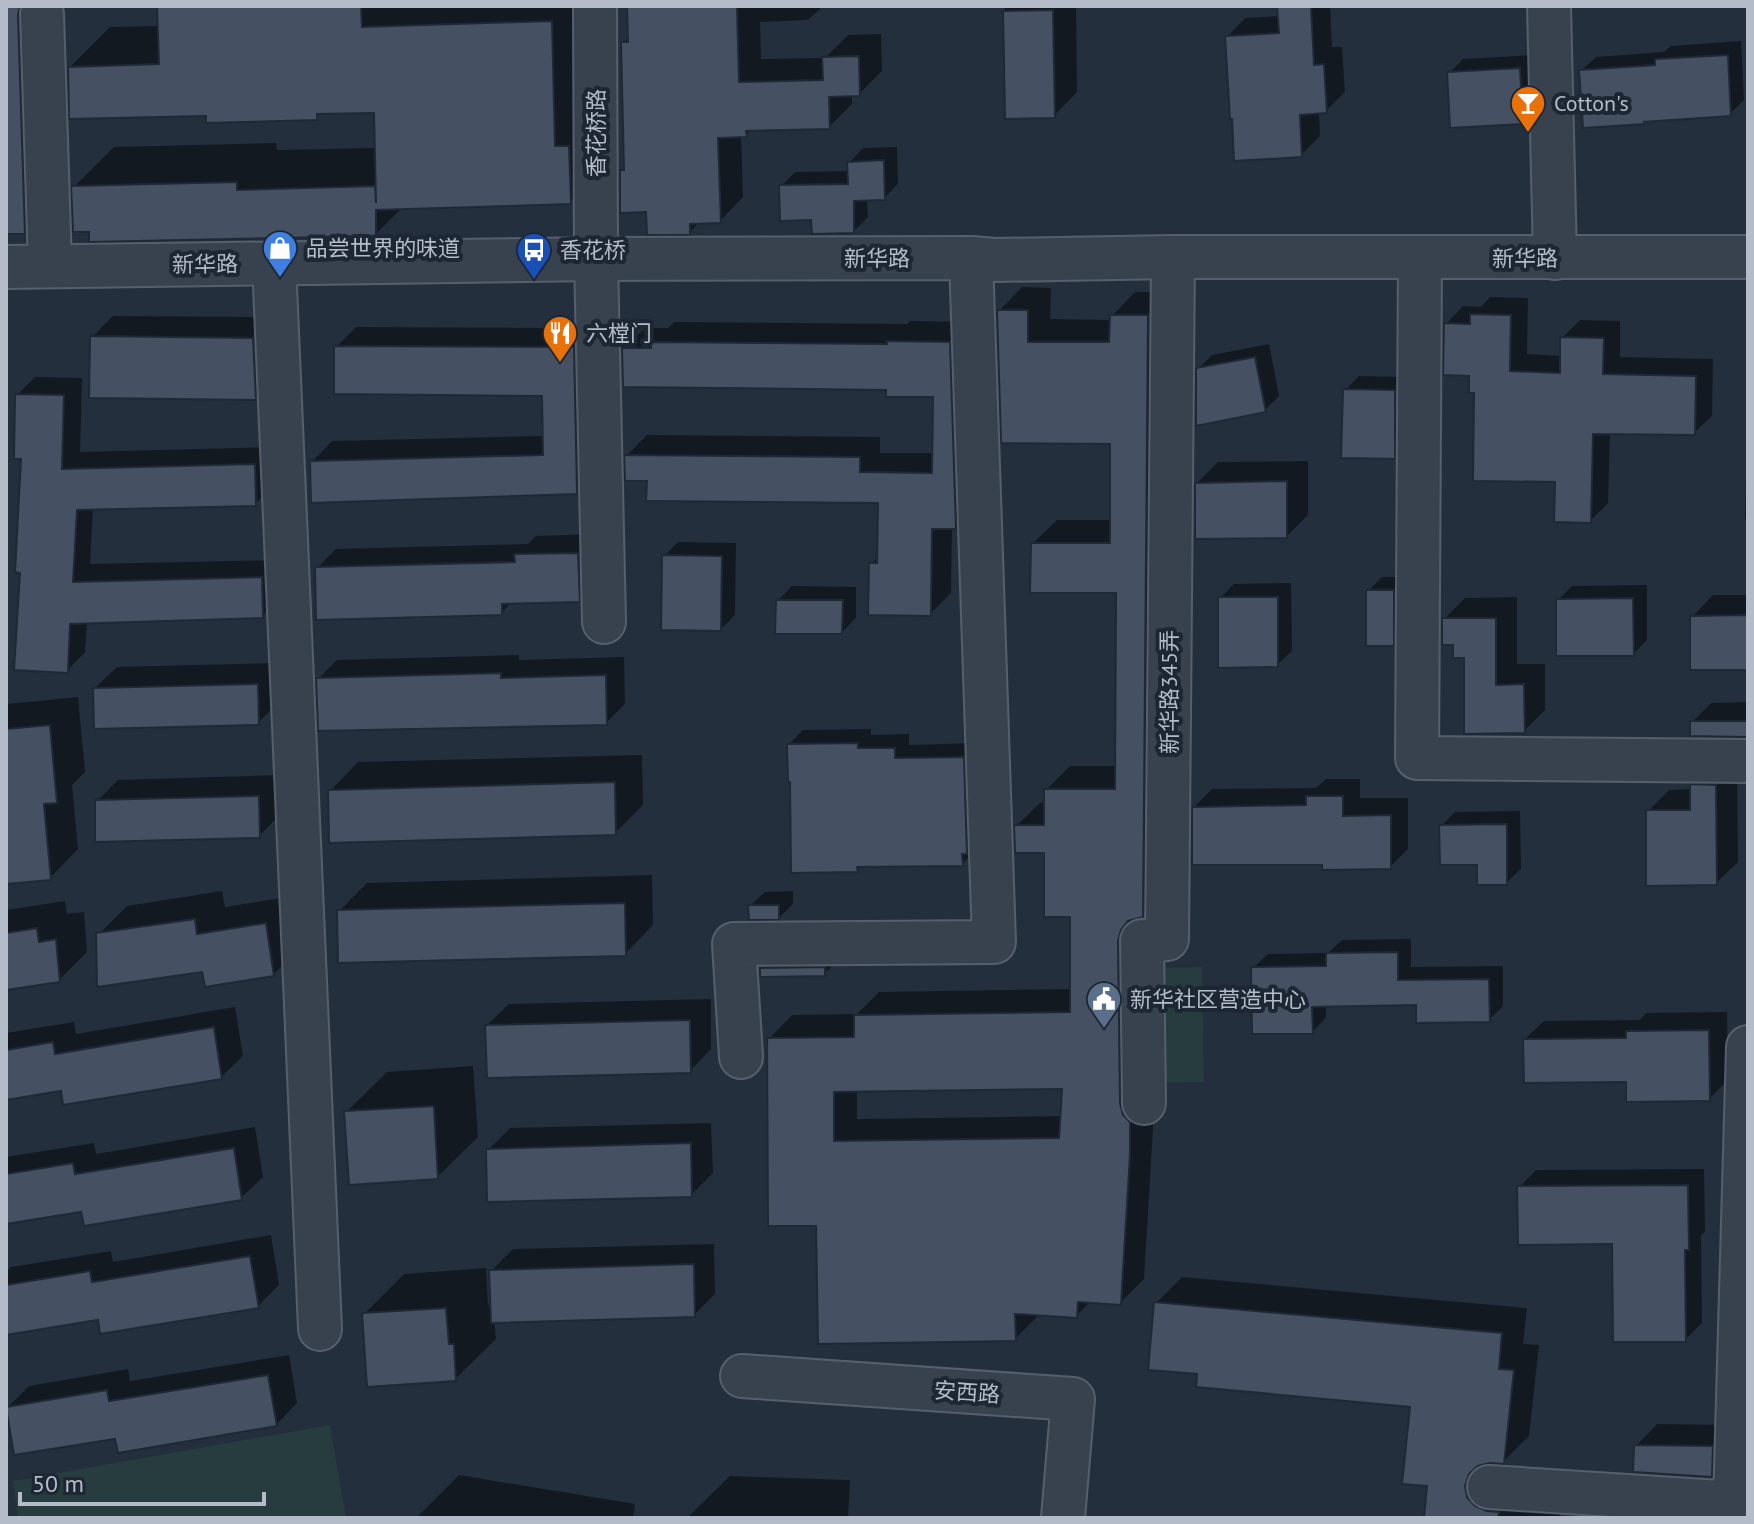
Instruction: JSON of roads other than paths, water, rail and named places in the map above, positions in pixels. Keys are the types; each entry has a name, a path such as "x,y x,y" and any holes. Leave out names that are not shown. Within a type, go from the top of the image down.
{"street":[{"name":"香花桥路","path":"595,6 596,259 604,622"},
{"path":"1549,6 1555,258"},
{"path":"42,14 50,266"},
{"name":"新华路345弄","path":"1144,1103 1142,941 1167,939 1173,257"},
{"name":"新华路","path":"6,267 596,259 1748,257"},
{"path":"741,1057 734,944 994,942 971,258"},
{"path":"1420,258 1417,758 1748,761"},
{"path":"274,263 320,1329"},
{"path":"1489,1487 1732,1510 1748,1047"},
{"name":"安西路","path":"742,1376 1073,1399 1063,1518"}],"place":[{"name":"Cotton's","path":"1528,134"},
{"name":"品尝世界的味道","path":"280,279"},
{"name":"香花桥","path":"534,281"},
{"name":"六樘门","path":"560,364"},
{"name":"新华社区营造中心","path":"1104,1030"}]}
